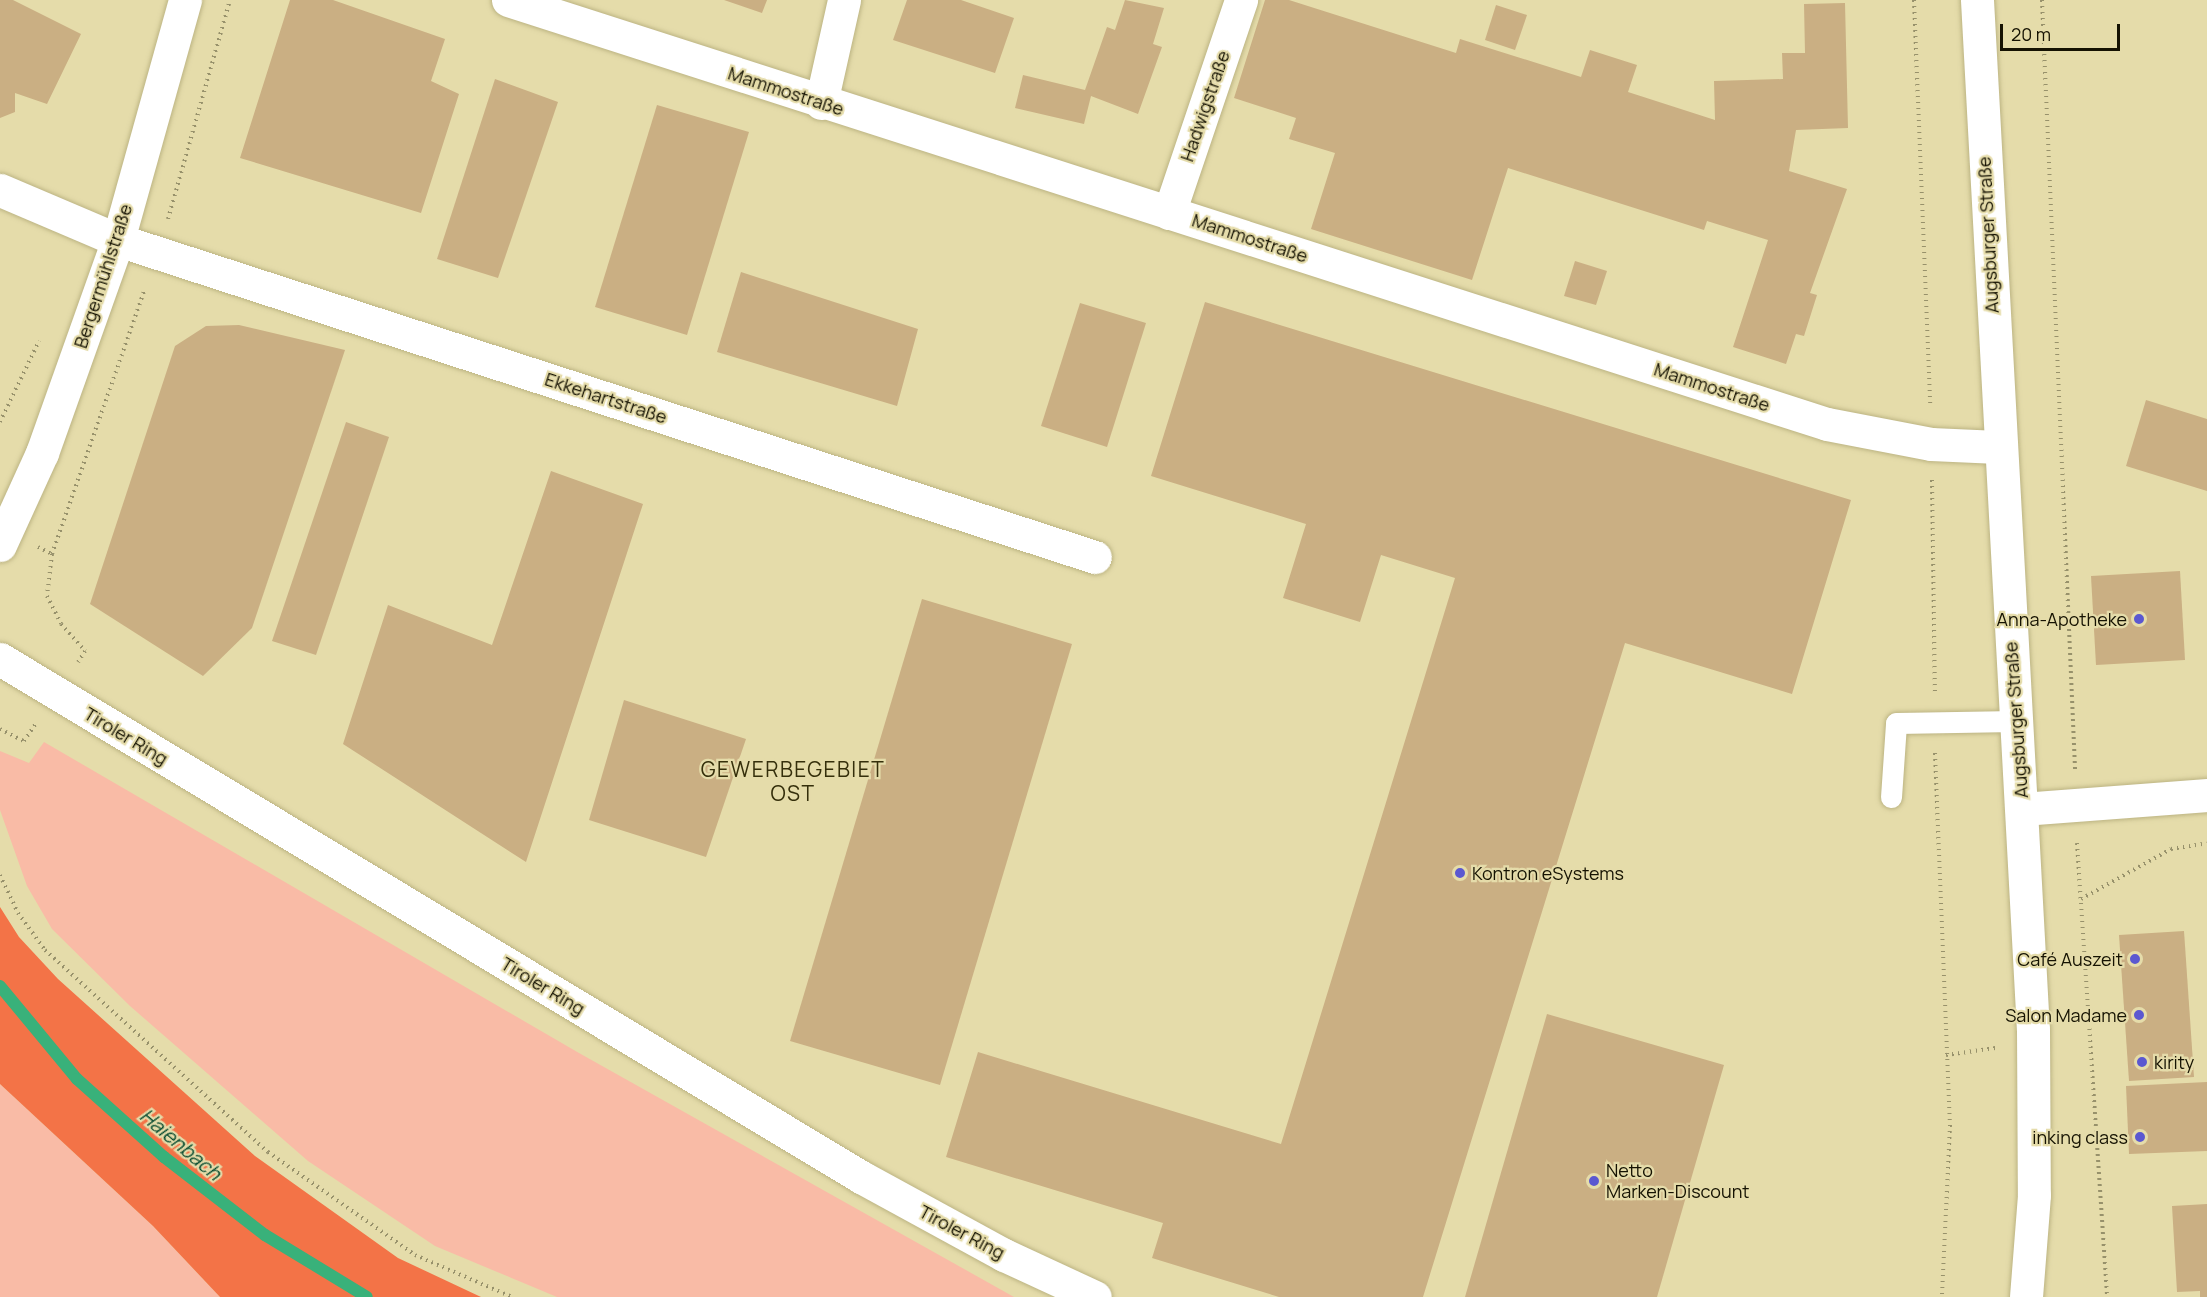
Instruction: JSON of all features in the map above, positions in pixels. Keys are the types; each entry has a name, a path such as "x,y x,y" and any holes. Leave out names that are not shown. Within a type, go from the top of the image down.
{"street":[{"name":"Bergermühlstraße","path":"3,538 42,453 118,240 185,0"},
{"name":"Mammostraße","path":"508,0 548,6 821,103 1827,424 1931,444 1998,447"},
{"path":"821,103 844,0"},
{"name":"Hadwigstraße","path":"1169,213 1240,0"},
{"name":"Augsburger Straße","path":"1977,0 1998,447 2022,809 2033,1030 2034,1195 2026,1297"},
{"name":"Ekkehartstraße","path":"0,189 118,240 1095,557"},
{"name":"Tiroler Ring","path":"0,659 861,1177 1095,1297"},
{"path":"2022,809 2075,808 2207,795"}],"lane":[{"path":"1891,797 1896,723 2016,721"}],"path":[{"path":"1914,0 1931,444 1935,723 1950,1125 1942,1297"},
{"path":"2042,0 2075,691 2075,808 2107,1297"},
{"path":"0,729 24,741 86,651 61,624 47,596 52,554 3,538"},
{"path":"2081,899 2171,849 2207,843"},
{"path":"0,874 18,913 45,950 268,1152 415,1255 512,1297"},
{"path":"1946,1055 1997,1048"}],"shaded area":[{"path":"44,742 579,1053 1014,1297 557,1297 435,1246 308,1161 130,1006 52,929 27,886 0,810 0,751 29,763"},
{"path":"0,907 19,937 58,979 255,1156 398,1258 481,1297 220,1297 153,1226 0,1084"},
{"path":"0,1084 153,1226 220,1297 0,1297"}],"building":[{"path":"0,0 13,0 81,34 47,104 15,93 15,112 0,118"},
{"path":"290,0 333,0 445,39 431,81 459,94 421,213 240,158"},
{"path":"724,0 767,0 762,13"},
{"path":"907,0 961,0 1014,18 995,73 893,40"},
{"path":"1125,0 1164,8 1153,44 1162,47 1138,114 1091,96 1084,124 1015,108 1023,75 1085,90 1107,27 1115,30"},
{"path":"1265,0 1289,0 1456,53 1460,39 1581,77 1590,50 1637,65 1628,92 1715,120 1714,81 1783,79 1782,53 1805,53 1804,4 1845,3 1848,128 1796,130 1789,171 1847,189 1810,293 1817,295 1804,336 1796,334 1786,364 1733,347 1768,240 1707,221 1704,230 1508,168 1472,280 1311,229 1335,153 1289,139 1296,118 1234,98"},
{"path":"1496,5 1527,15 1515,50 1485,40"},
{"path":"495,79 558,102 498,278 437,259"},
{"path":"657,105 749,132 687,335 595,307"},
{"path":"1575,261 1607,271 1596,305 1564,296"},
{"path":"741,272 918,329 897,406 717,352"},
{"name":"Kontron eSystems","path":"1205,302 1851,500 1792,694 1625,643 1423,1297 1279,1297 1152,1258 1163,1223 946,1157 978,1052 1281,1144 1455,578 1381,555 1360,622 1283,598 1306,524 1151,476"},
{"path":"1080,303 1146,323 1107,447 1041,426"},
{"path":"239,325 345,350 252,628 203,676 90,604 175,346 206,326"},
{"path":"2146,400 2207,419 2207,491 2126,466"},
{"path":"346,422 389,437 316,655 272,641"},
{"path":"551,471 643,504 526,862 343,744 388,605 492,645"},
{"path":"2180,571 2185,660 2096,665 2091,576"},
{"path":"922,599 1072,644 940,1085 790,1041"},
{"path":"624,700 746,739 706,857 589,820"},
{"path":"2184,931 2194,1077 2129,1081 2119,935"},
{"name":"Netto Marken-Discount","path":"1547,1014 1724,1065 1657,1297 1465,1297"},
{"path":"2207,1082 2207,1151 2129,1154 2126,1086"},
{"path":"2207,1204 2207,1297 2200,1297 2200,1291 2177,1292 2172,1206"}],"waterway":[{"name":"Haienbach","path":"0,986 77,1079 164,1157 265,1235 367,1297"}],"place":[{"name":"Anna-Apotheke","path":"2139,619"},
{"name":"Kontron eSystems","path":"1460,873"},
{"name":"Café Auszeit","path":"2135,959"},
{"name":"Salon Madame","path":"2139,1015"},
{"name":"kirity","path":"2142,1062"},
{"name":"inking class","path":"2140,1137"},
{"name":"Netto Marken-Discount","path":"1594,1181"}],"district":[{"name":"GEWERBEGEBIET OST","path":"793,781"}]}
